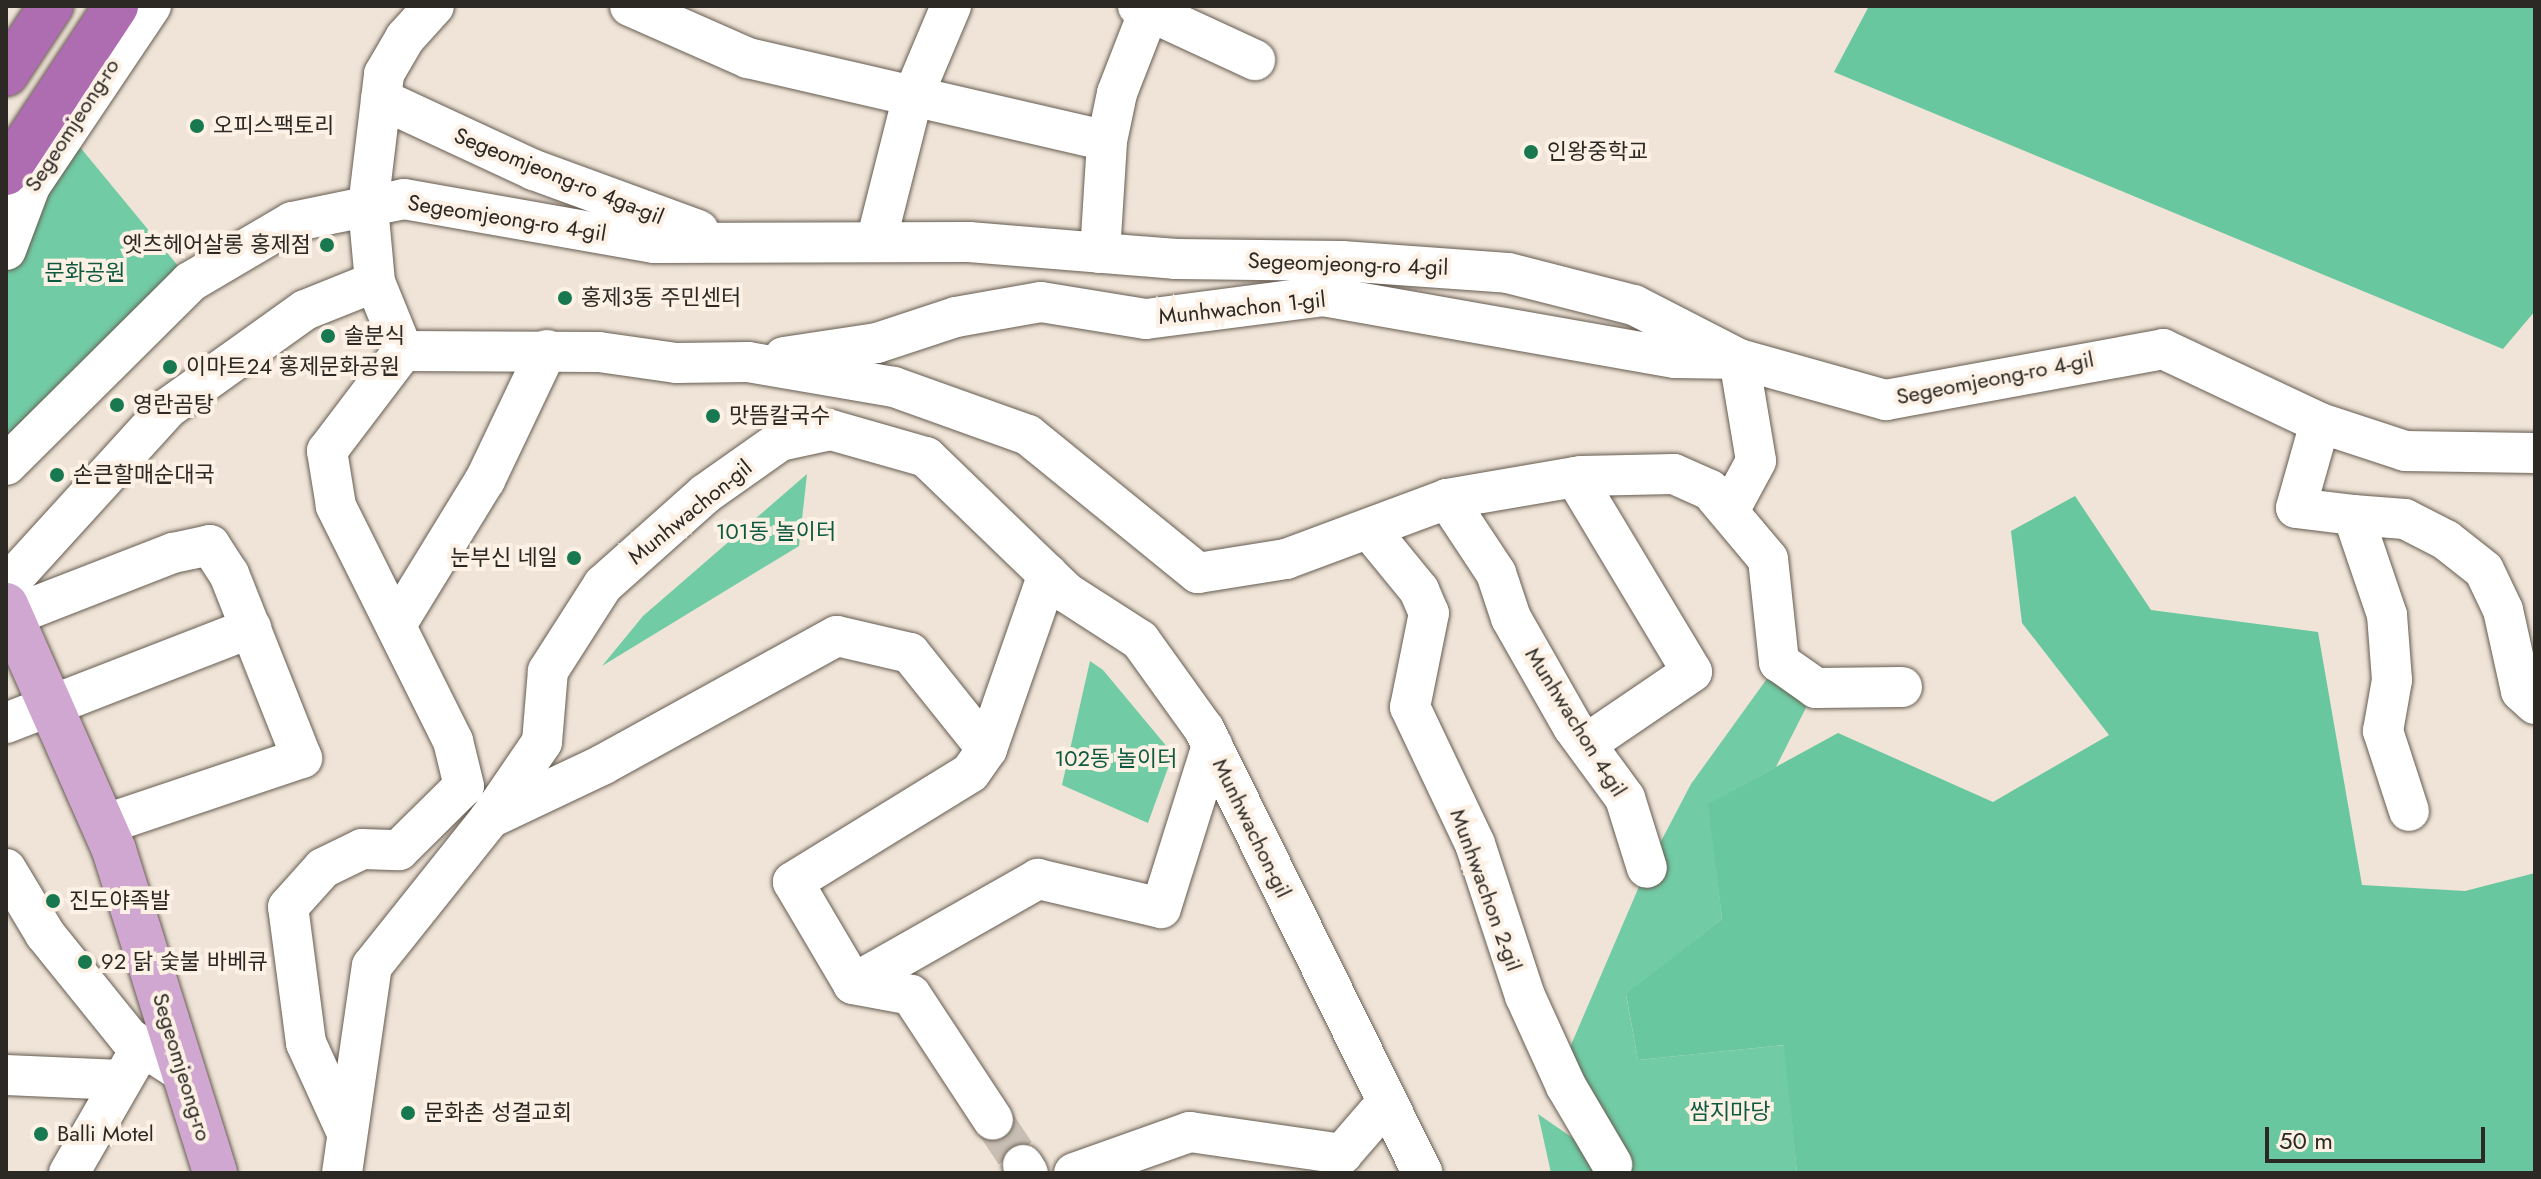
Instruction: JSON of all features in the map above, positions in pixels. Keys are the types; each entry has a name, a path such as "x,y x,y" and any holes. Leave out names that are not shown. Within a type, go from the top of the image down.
{"highway":[{"path":"6,74 51,6"},
{"path":"6,173 116,6"}],"main road":[{"name":"Segeomjeong-ro","path":"8,602 103,825 215,1173"}],"street":[{"name":"Segeomjeong-ro","path":"6,250 30,186 151,6"},
{"path":"403,351 375,282 368,207 381,99 392,56 434,6"},
{"path":"630,6 748,58 1107,141"},
{"path":"876,242 913,96 951,6"},
{"path":"1100,253 1107,141 1117,93 1146,8 1255,60"},
{"name":"Segeomjeong-ro 4ga-gil","path":"381,99 534,170 657,218 742,242"},
{"name":"Segeomjeong-ro 4-gil","path":"6,465 190,282 292,222 404,199 654,243 969,242 1100,253 1342,261 1508,273 1634,305 1739,359 1886,400 2163,349 2320,423 2405,451 2535,453"},
{"path":"8,602 168,408 305,310 375,282"},
{"name":"Munhwachon 1-gil","path":"748,362 877,343 956,317 1041,302 1146,319 1323,296 1675,358 1739,359"},
{"path":"403,351 547,350 676,363 748,362 894,387 1028,435 1198,573 1286,559 1447,499 1575,477 1674,474 1710,490 1768,559 1779,662 1816,688 1902,687"},
{"path":"396,625 485,480 547,350"},
{"path":"347,1133 306,1043 288,907 323,868 362,849 399,850 464,786 453,741 336,506 327,451 403,351"},
{"path":"1729,511 1756,461 1739,359"},
{"path":"2320,423 2296,508 2405,519 2446,540 2484,570 2503,610 2529,683"},
{"name":"Munhwachon-gil","path":"342,1173 372,966 490,818 542,742 548,671 603,585 705,494 780,441 831,430 926,457 1048,574 1140,640 1212,745 1422,1173"},
{"path":"1575,477 1692,672 1586,744"},
{"name":"Munhwachon 4-gil","path":"1447,499 1496,573 1511,618 1586,744 1625,798 1647,868"},
{"path":"2353,515 2387,615 2392,680 2383,731 2409,811"},
{"name":"Munhwachon 2-gil","path":"1369,529 1419,590 1429,613 1410,707 1475,844 1525,996 1566,1086 1612,1164"},
{"path":"8,602 210,545 229,574 302,758 103,825"},
{"path":"993,1120 911,995 853,984 793,882 970,773 987,749 1048,574"},
{"path":"6,723 251,628"},
{"path":"490,818 602,765 837,636 910,653 987,749"},
{"path":"853,984 1038,879 1161,908 1212,745"},
{"path":"6,869 45,934 129,1038 184,1073"},
{"name":"Segeomjeong-ro","path":"69,1173 142,1046"},
{"path":"6,1075 121,1080"},
{"path":"1074,1173 1190,1132 1342,1154 1387,1102"}],"green space":[{"path":"1869,6 2535,6 2535,311 2503,349 1834,72"},
{"name":"문화공원","path":"70,135 188,278 6,456 6,279 15,232"},
{"name":"101동 놀이터","path":"807,474 799,546 602,666 643,616"},
{"path":"2075,496 2151,610 2318,632 2362,885 2465,891 2535,873 2535,1173 1797,1173 1784,1045 1638,1060 1626,994 1722,919 1708,804 1838,733 1993,802 2109,735 2022,623 2011,531"},
{"name":"102동 놀이터","path":"1090,661 1103,670 1173,754 1148,823 1062,785"},
{"name":"쌈지마당","path":"1779,662 1816,688 1776,767 1709,804 1722,919 1626,995 1638,1060 1785,1045 1797,1173 1551,1173 1538,1114 1609,1163 1559,1073 1647,868 1691,784"}],"tunnel":[{"path":"993,1120 1023,1165"}],"place":[{"name":"오피스팩토리","path":"197,126"},
{"name":"인왕중학교","path":"1531,152"},
{"name":"엣츠헤어살롱 홍제점","path":"327,245"},
{"name":"홍제3동 주민센터","path":"565,298"},
{"name":"솔분식","path":"328,336"},
{"name":"이마트24 홍제문화공원","path":"170,367"},
{"name":"영란곰탕","path":"117,405"},
{"name":"맛뜸칼국수","path":"713,416"},
{"name":"손큰할매순대국","path":"57,475"},
{"name":"눈부신 네일","path":"574,558"},
{"name":"진도야족발","path":"53,901"},
{"name":"92 닭 숯불 바베큐","path":"85,962"},
{"name":"문화촌 성결교회","path":"408,1113"},
{"name":"Balli Motel","path":"41,1134"}]}
